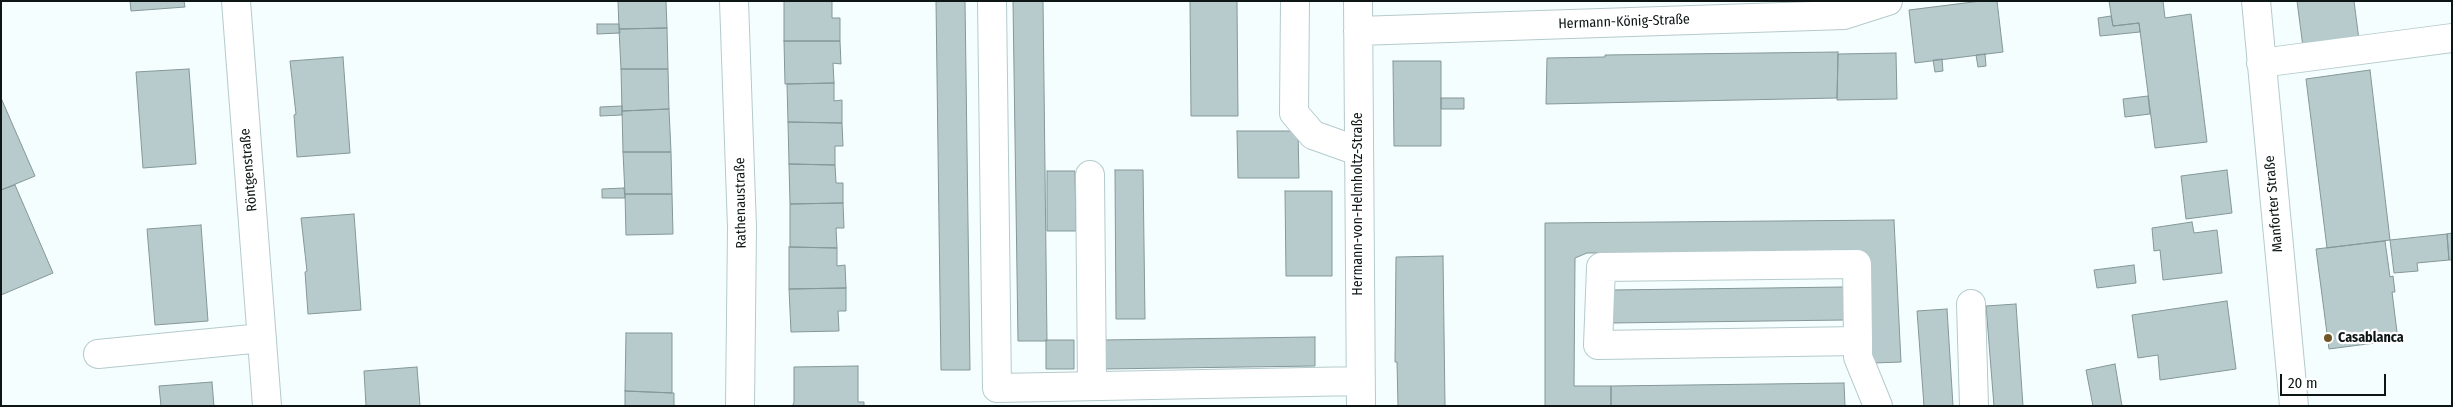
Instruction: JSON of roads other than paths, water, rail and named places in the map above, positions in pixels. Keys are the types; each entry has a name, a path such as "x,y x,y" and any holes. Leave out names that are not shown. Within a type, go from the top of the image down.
{"street":[{"name":"Röntgenstraße","path":"236,1 267,406"},
{"name":"Rathenaustraße","path":"734,1 742,228 740,406"},
{"path":"992,1 997,388 1092,386 1360,394"},
{"path":"1295,1 1294,114 1314,135 1358,151"},
{"name":"Hermann-von-Helmholtz-Straße","path":"1358,1 1360,394"},
{"name":"Hermann-König-Straße","path":"1358,31 1720,10 1844,15 1888,1"},
{"name":"Manforter Straße","path":"2256,1 2294,406"},
{"path":"2261,63 2452,38"},
{"path":"1090,175 1092,386"},
{"path":"1858,341 1598,345 1600,267 1857,264 1858,341 1858,357 1878,406"},
{"path":"1971,304 1974,406"},
{"path":"98,354 262,338"}],"place":[{"name":"Casablanca","path":"2328,338"}]}
